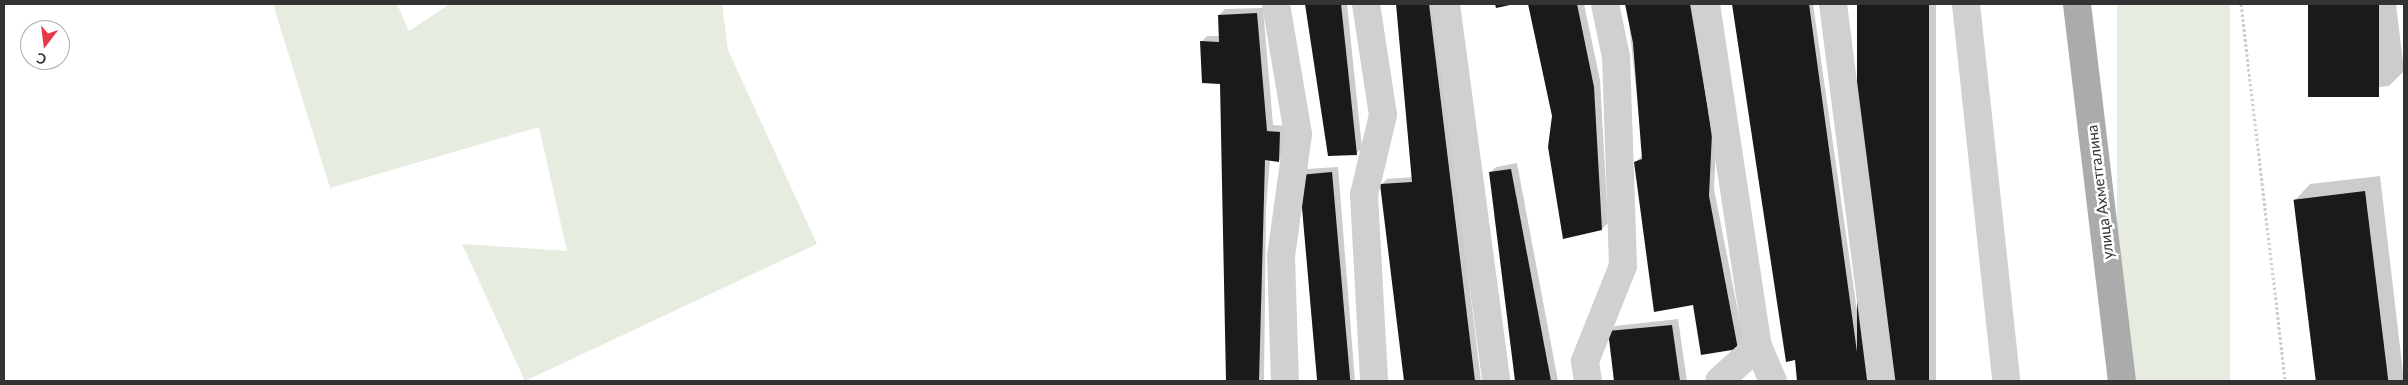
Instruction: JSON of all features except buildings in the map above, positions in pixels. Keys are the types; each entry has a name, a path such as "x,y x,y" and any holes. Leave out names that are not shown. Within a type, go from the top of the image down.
{"main road":[{"name":"улица Ахметгалина","path":"2077,4 2122,381"}],"lane":[{"path":"1276,4 1298,134 1281,256 1284,381"},
{"path":"1366,4 1384,115 1364,195 1374,381"},
{"path":"1446,4 1496,381"},
{"path":"1588,381 1585,361 1623,266 1616,57 1605,4"},
{"path":"1706,4 1758,346 1773,381"},
{"path":"1833,4 1881,381"},
{"path":"1966,4 2006,381"},
{"path":"1719,381 1758,346"}],"path":[{"path":"2241,4 2285,381"}],"shaded area":[{"path":"273,4 397,4 409,31 450,4 722,4 728,50 817,244 525,381 462,244 567,251 539,127 330,188"},
{"path":"2117,4 2230,4 2230,381 2117,381"}]}
